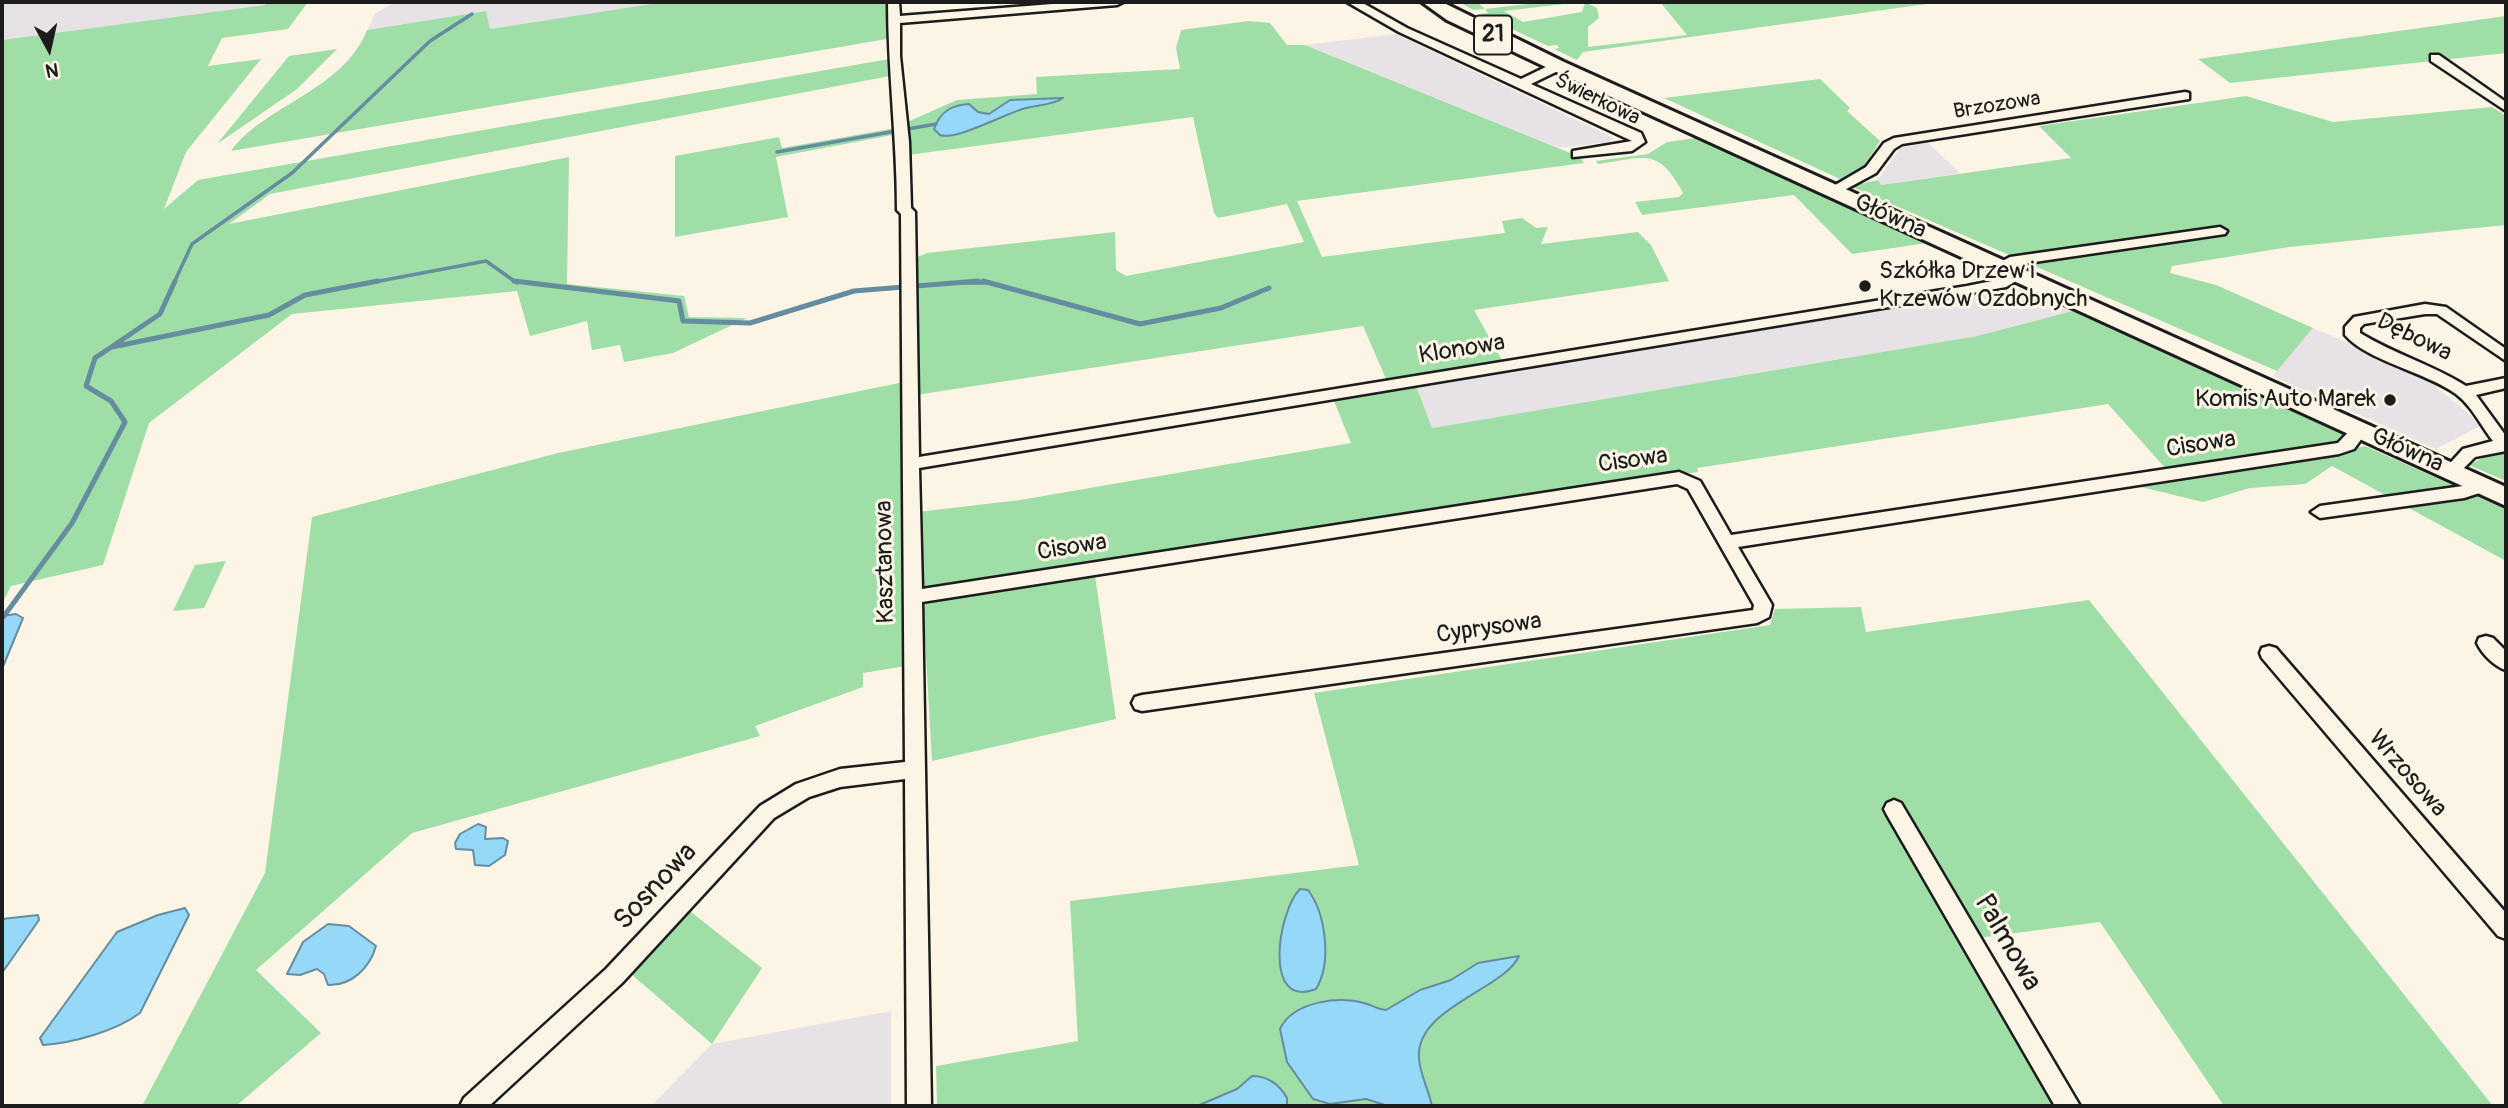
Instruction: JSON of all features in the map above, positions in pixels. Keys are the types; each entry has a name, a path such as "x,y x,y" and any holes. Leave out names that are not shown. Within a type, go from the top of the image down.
{"main road":[{"name":"Główna","path":"1430,2 1453,16 1558,66 2506,497"}],"street":[{"name":"Kasztanowa","path":"894,2 894,56 904,142 904,210 908,212 919,1106"},
{"path":"895,20 1117,2"},
{"name":"Świerkowa","path":"1353,2 1403,30 1636,136 1639,142 1632,147 1578,154"},
{"path":"2435,58 2506,107"},
{"name":"Świerkowa","path":"1520,84 1558,66"},
{"name":"Brzozowa","path":"1832,191 1871,170 1889,146 1899,141 2185,96"},
{"path":"2010,270 2010,261 2220,231"},
{"name":"Klonowa","path":"911,464 2001,284 2010,270"},
{"name":"Dębowa","path":"2451,471 2469,453 2505,444 2464,392 2423,368 2367,345 2353,335 2352,327 2358,320 2425,309 2441,310 2506,356"},
{"name":"Dębowa","path":"2464,392 2506,383"},
{"name":"Cisowa","path":"913,597 1679,478 1694,485 1727,542 2339,449 2348,445 2360,430"},
{"path":"2320,512 2464,492 2483,486"},
{"name":"Cyprysowa","path":"1142,703 1757,616 1763,612 1763,606 1727,542"},
{"path":"2486,643 2506,663"},
{"name":"Wrzosowa","path":"2269,653 2506,929"},
{"name":"Sosnowa","path":"472,1106 614,976 767,812 803,790 840,778 914,769"},
{"name":"Palmowa","path":"1894,809 2068,1106"}],"shaded area":[{"path":"2,2 267,2 265,5 2,40"},
{"path":"395,2 664,2 490,29 485,11 367,30 375,14"},
{"path":"1396,34 1614,138 1610,142 1559,148 1305,45"},
{"path":"1928,143 1960,173 1881,185 1878,180 1901,147"},
{"path":"2024,288 2073,311 1977,336 1431,428 1416,386"},
{"name":"Komis Auto Marek","path":"2313,328 2422,375 2482,425 2436,449 2273,376"},
{"path":"891,1011 891,1106 651,1106 712,1044"}],"green space":[{"path":"267,2 308,2 288,29 222,38 208,66 261,59 186,152 164,209 198,180 889,59 890,76 270,194 229,224 569,157 567,284 684,296 689,317 747,318 673,353 624,362 620,345 592,350 587,321 530,336 517,291 292,314 149,423 103,565 11,586 2,604 2,40 265,5"},
{"path":"664,2 888,2 887,39 231,151 263,121 322,83 340,68 356,51 367,30 486,11 490,29"},
{"path":"1459,2 1477,2 1485,9 1473,10"},
{"path":"1544,2 1582,2 1504,11 1523,22 1582,12 1585,2 1597,8 1599,18 1588,27 1588,47 1687,35 1660,2 1941,2 1583,52 1577,60 1554,49 1559,48 1557,45 1548,46 1480,14 1488,13 1485,9"},
{"path":"2506,16 2506,53 2230,83 2198,59"},
{"path":"1249,21 1270,23 1287,45 1305,45 1580,157 1584,163 1297,201 1322,257 1505,233 1502,221 1522,218 1536,228 1548,227 1541,244 1638,232 1651,245 1669,281 1474,310 1503,362 1386,379 1363,326 916,395 915,258 927,253 1115,232 1116,270 1126,276 1304,242 1287,204 1218,218 1214,213 1193,117 908,155 905,123 957,100 1037,94 1036,77 1180,69 1176,48 1181,30"},
{"path":"337,49 297,89 217,144 289,56"},
{"path":"1820,79 1850,108 1847,111 1880,141 1865,165 1840,179 1664,98"},
{"path":"2246,96 2333,122 2492,107 2506,116 2506,225 2289,247 2172,266 2170,273 2216,285 2313,328 2277,371 1850,186 1878,180 1881,185 2071,158 2039,126"},
{"path":"896,128 898,134 776,157 788,217 675,237 675,156 779,137 782,148"},
{"path":"1696,138 1927,243 1852,254 1794,195 1642,215 1635,202 1679,197 1683,193 1666,168 1657,162 1639,158 1598,164 1596,161 1648,154 1667,142"},
{"path":"2073,311 2346,436 2328,446 2167,470 2108,404 1697,468 1698,472 922,591 918,512 1020,500 1351,443 1334,401 1416,386 1432,428 1977,336"},
{"path":"904,382 906,666 863,673 863,687 755,726 760,736 412,833 256,970 321,1033 236,1106 142,1106 265,873 312,517 558,453"},
{"path":"2365,446 2506,509 2506,561 2332,466 2305,484 2250,488 2203,502 2141,487 2333,454"},
{"path":"2494,452 2506,454 2506,481 2469,465"},
{"path":"226,561 204,608 173,611 195,565"},
{"path":"1095,576 1116,719 932,761 923,604"},
{"path":"2089,600 2493,1106 2224,1106 2100,922 1970,939 2068,1106 937,1106 936,1066 1078,1041 1070,901 1359,865 1314,693 1770,625 1775,609 1861,607 1866,632"},
{"path":"691,912 762,968 712,1044 630,973"}],"water":[{"path":"1063,98 1017,111 957,134 940,135 934,129 947,110 957,106 969,104 978,112 989,114 1010,100"},
{"path":"16,614 23,618 2,669 2,616"},
{"path":"478,824 486,827 485,839 503,838 508,841 505,855 489,866 475,865 473,850 456,849 455,843 460,834"},
{"path":"1300,889 1308,890 1319,912 1325,953 1321,978 1316,989 1299,992 1288,985 1281,972 1280,955 1286,917 1292,900"},
{"path":"185,908 189,915 140,1013 94,1035 43,1045 40,1038 117,932 158,915"},
{"path":"38,915 39,920 2,973 2,919"},
{"path":"328,924 349,926 376,946 369,962 352,979 336,985 328,985 324,974 317,969 300,975 287,974 303,942"},
{"path":"1519,956 1510,968 1496,979 1444,1013 1430,1026 1421,1041 1420,1065 1432,1106 1388,1106 1366,1099 1330,1104 1313,1099 1287,1062 1280,1029 1286,1019 1307,1006 1346,1000 1386,1010 1420,990 1451,980 1478,963"},
{"path":"1252,1076 1263,1077 1277,1085 1287,1098 1287,1106 1197,1106 1237,1089"}],"waterway":[{"path":"174,283 192,244 292,173 430,41 472,14"},
{"path":"777,152 936,124"},
{"path":"369,283 486,261 514,281"},
{"path":"4,616 72,523 125,422 111,401 86,386 95,358 160,314 175,281"},
{"path":"112,347 269,315 305,295 378,281"},
{"path":"514,281 679,301 683,321 750,323 854,291 978,281"},
{"path":"983,281 1140,324 1221,308 1269,288"},
{"path":"956,283 990,283"}],"place":[{"name":"Szkółka Drzew i Krzewów Ozdobnych","path":"1865,286"},
{"name":"Komis Auto Marek","path":"2390,400"}]}
